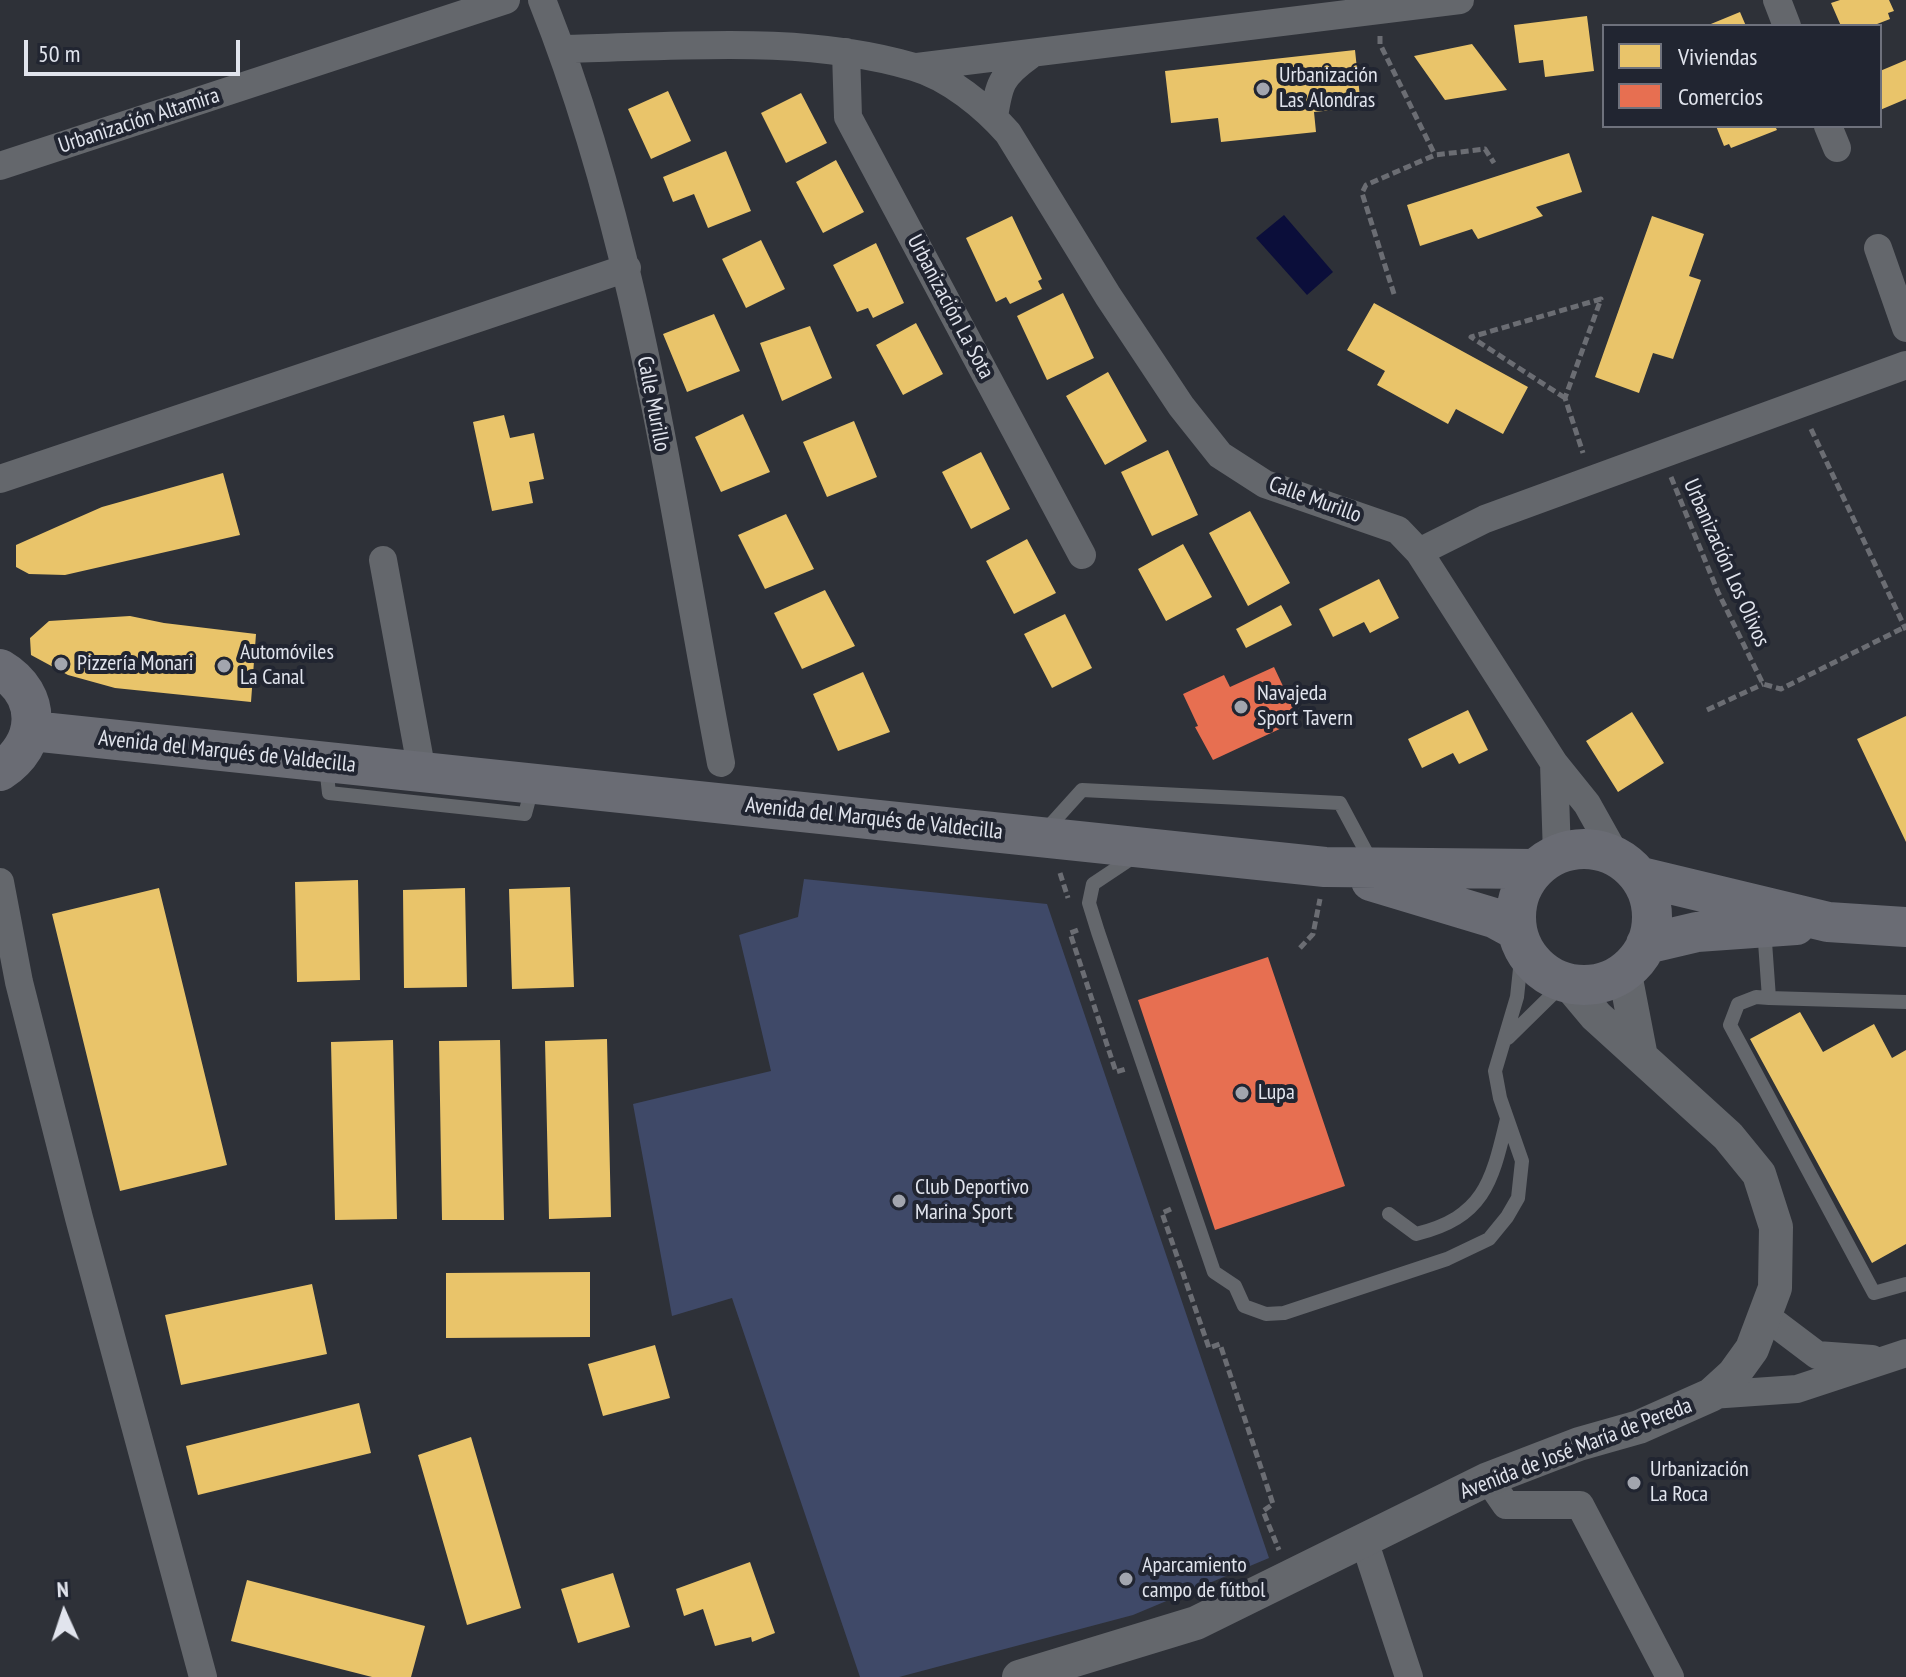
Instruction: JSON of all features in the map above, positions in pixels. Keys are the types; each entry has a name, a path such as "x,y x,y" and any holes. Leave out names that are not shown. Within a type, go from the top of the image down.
{"main road":[{"path":"0,669 17,681 27,695 33,713 32,731 26,747 15,761 0,771"},
{"name":"Avenida del Marqués de Valdecilla","path":"32,731 1148,847 1494,918 1519,940"},
{"path":"1828,922 1628,866 1587,848 1546,862 1523,885 1516,904 1519,940 1539,971 1567,984 1587,986 1635,959 1697,932 1828,922 1906,927"},
{"name":"Avenida del Marqués de Valdecilla","path":"1322,882 1375,869 1546,862"},
{"path":"1628,866 1651,911 1635,959"}],"street":[{"name":"Urbanización Altamira","path":"0,166 506,0"},
{"name":"Calle Murillo","path":"542,0 562,49 627,268 721,763"},
{"name":"Calle Murillo","path":"917,67 1029,56 1460,0"},
{"path":"1777,0 1786,24"},
{"name":"Calle Murillo","path":"562,49 751,46 846,52 917,67 959,90 994,117 1021,152 1108,296 1181,406 1220,455 1265,484 1398,530 1419,552 1554,763 1587,804 1628,866"},
{"name":"Urbanización La Sota","path":"846,52 848,117 1082,555"},
{"path":"994,117 999,88 1006,73 1029,56"},
{"path":"1878,248 1906,328"},
{"path":"0,479 627,268"},
{"path":"1419,552 1485,519 1906,365"},
{"path":"383,560 422,772"},
{"path":"1546,862 1554,763"},
{"path":"0,882 16,970 75,1204 203,1677"},
{"path":"1635,959 1641,1057"},
{"name":"Avenida de José María de Pereda","path":"1019,1677 1081,1669 1196,1623 1488,1479 1579,1444 1639,1427 1711,1395 1744,1361 1775,1288 1776,1227 1759,1174 1728,1136 1596,1016 1567,984"},
{"path":"1764,1315 1817,1355 1895,1357"},
{"path":"1711,1395 1797,1389 1895,1357"},
{"path":"1744,1361 1751,1377 1766,1391"},
{"path":"1488,1479 1506,1505 1580,1505 1670,1677"},
{"path":"1364,1540 1409,1677"}],"lane":[{"path":"326,762 329,793 525,814 534,783"},
{"path":"1040,837 1082,790 1340,803 1375,869"},
{"path":"1148,847 1093,884 1089,903 1214,1272 1235,1286 1244,1306 1266,1314 1284,1313 1447,1259 1489,1239 1518,1198 1522,1161 1495,1071 1517,997 1519,940"},
{"path":"1764,928 1769,998"},
{"path":"1507,1038 1567,984"},
{"path":"1906,1002 1756,997 1738,1004 1730,1025 1874,1293 1906,1284"},
{"path":"1389,1214 1416,1234 1440,1228 1469,1212 1493,1175 1507,1118"}],"path":[{"path":"1378,11 1380,44 1435,155"},
{"path":"1394,294 1362,193 1366,185 1435,155 1485,149 1494,163"},
{"path":"1565,398 1471,337 1601,299 1565,398 1591,479"},
{"path":"1707,710 1763,684 1781,689 1905,629 1799,402"},
{"name":"Urbanización Los Olivos","path":"1662,453 1718,592 1763,684"},
{"path":"1300,948 1313,934 1322,882"}],"shaded area":[{"path":"1284,215 1333,272 1307,295 1256,238"},
{"name":"Club Deportivo Marina Sport","path":"804,879 1047,904 1269,1558 1133,1615 899,1677 860,1677 732,1298 672,1316 633,1104 771,1071 739,935 798,917"}],"building: Viviendas":[{"path":"1840,0 1889,0 1894,11 1888,13 1890,19 1877,24 1840,24 1831,3"},
{"path":"1740,12 1745,24 1711,24"},
{"path":"1587,16 1594,71 1545,77 1543,60 1519,63 1514,25"},
{"path":"1472,44 1507,90 1445,100 1414,56"},
{"name":"Urbanización Las Alondras","path":"1355,50 1361,107 1314,112 1316,132 1221,142 1218,118 1171,123 1165,71"},
{"path":"1906,60 1906,99 1882,109 1882,70"},
{"path":"668,91 691,141 651,159 628,109"},
{"path":"801,93 827,143 786,163 761,113"},
{"path":"1717,128 1777,130 1731,148 1729,144 1724,146"},
{"path":"726,151 751,211 708,228 694,194 673,202 663,177"},
{"path":"1569,153 1582,192 1536,207 1543,216 1478,239 1472,229 1420,246 1407,205"},
{"path":"836,160 864,212 823,233 796,182"},
{"path":"1012,216 1042,279 1038,281 1042,289 1010,304 1006,297 996,302 966,238"},
{"path":"1652,216 1704,234 1689,276 1701,280 1673,359 1653,353 1639,393 1595,377"},
{"path":"761,240 785,289 746,308 722,259"},
{"path":"876,243 904,303 873,318 868,308 857,312 833,265"},
{"path":"1063,293 1094,358 1047,380 1017,316"},
{"path":"1374,303 1528,387 1503,434 1456,409 1448,424 1377,385 1385,371 1347,350"},
{"path":"714,314 740,371 687,392 663,334"},
{"path":"916,323 943,374 903,395 876,345"},
{"path":"810,326 832,378 782,401 760,343"},
{"path":"1108,372 1147,441 1105,465 1066,396"},
{"path":"743,414 770,472 721,492 695,437"},
{"path":"504,415 510,438 534,433 544,479 529,482 533,503 492,511 473,422"},
{"path":"854,421 877,477 827,497 803,442"},
{"path":"1168,450 1198,515 1152,536 1121,472"},
{"path":"981,452 1010,509 971,529 942,472"},
{"path":"223,473 240,535 65,575 29,574 16,567 16,545 102,507"},
{"path":"1250,511 1290,583 1248,606 1209,533"},
{"path":"786,514 814,569 765,589 738,535"},
{"path":"1027,539 1056,593 1014,614 986,561"},
{"path":"1183,544 1212,597 1166,621 1138,569"},
{"path":"1379,579 1399,618 1370,633 1364,622 1333,637 1319,609"},
{"path":"825,590 855,646 802,669 774,613"},
{"path":"1281,605 1292,625 1246,648 1236,629"},
{"path":"1065,614 1092,668 1052,688 1024,634"},
{"path":"130,616 256,634 251,702 115,688 68,675 31,655 30,638 49,621"},
{"path":"863,672 890,732 838,751 813,694"},
{"path":"1468,710 1488,750 1459,764 1453,753 1422,768 1408,739"},
{"path":"1632,712 1664,763 1618,792 1586,741"},
{"path":"1906,716 1906,842 1857,739"},
{"path":"358,880 360,980 297,982 295,882"},
{"path":"570,887 574,987 512,989 509,889"},
{"path":"159,888 227,1165 120,1191 52,914"},
{"path":"465,888 467,987 404,988 403,890"},
{"path":"1800,1012 1823,1052 1874,1024 1892,1058 1906,1050 1906,1244 1872,1263 1750,1039"},
{"path":"607,1039 611,1217 549,1219 545,1041"},
{"path":"393,1040 397,1219 335,1220 331,1042"},
{"path":"500,1040 504,1220 442,1220 439,1041"},
{"path":"590,1272 590,1337 446,1338 446,1273"},
{"path":"312,1284 327,1354 181,1385 165,1315"},
{"path":"655,1345 670,1398 603,1416 588,1364"},
{"path":"359,1403 371,1453 198,1495 186,1446"},
{"path":"471,1437 521,1608 467,1625 418,1455"},
{"path":"750,1562 775,1633 752,1642 751,1637 715,1646 703,1609 684,1616 676,1589"},
{"path":"613,1573 630,1627 578,1643 561,1589"},
{"path":"247,1580 425,1626 411,1677 372,1677 231,1641"}],"building: Comercios":[{"name":"Navajeda Sport Tavern","path":"1274,667 1299,720 1213,760 1195,727 1198,726 1183,694 1224,675 1230,687"},
{"name":"Lupa","path":"1268,957 1345,1186 1215,1230 1138,1000"}],"place":[{"name":"Urbanización Las Alondras","path":"1263,89"},
{"name":"Pizzería Monari","path":"61,664"},
{"name":"Automóviles La Canal","path":"224,666"},
{"name":"Navajeda Sport Tavern","path":"1241,707"},
{"name":"Lupa","path":"1242,1093"},
{"name":"Club Deportivo Marina Sport","path":"899,1201"},
{"name":"Urbanización La Roca","path":"1634,1483"},
{"name":"Aparcamiento campo de fútbol","path":"1126,1579"}]}
